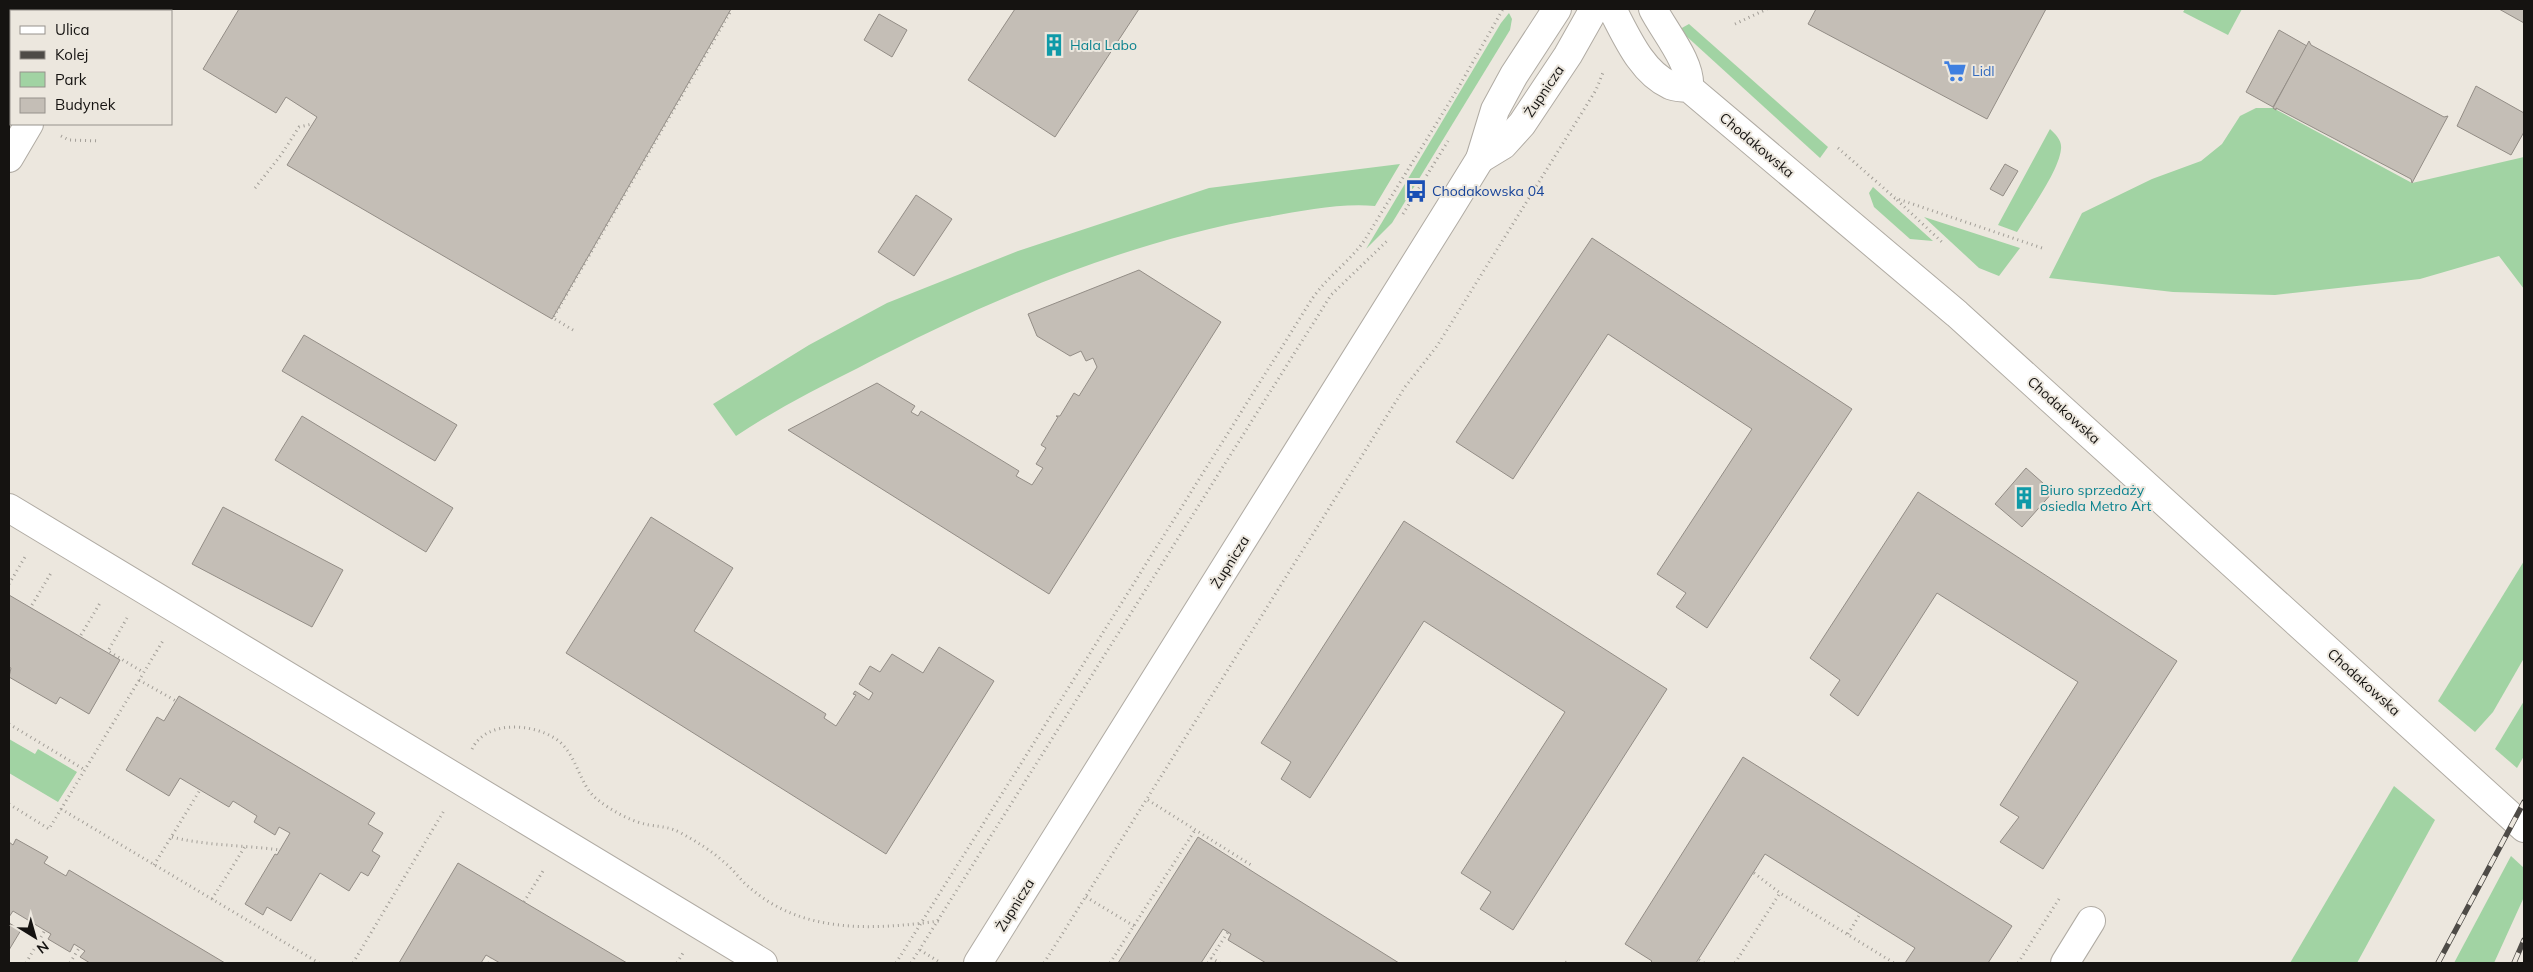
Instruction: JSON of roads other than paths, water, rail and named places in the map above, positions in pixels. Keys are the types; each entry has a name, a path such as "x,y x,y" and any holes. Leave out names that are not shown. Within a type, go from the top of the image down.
{"street":[{"name":"Żupnicza","path":"978,963 1480,159 1495,110 1514,75 1557,9"},
{"name":"Żupnicza","path":"1480,159 1504,145 1522,124 1568,55 1594,9"},
{"name":"Chodakowska","path":"1612,9 1640,59 1657,78 1671,86 1689,88 1957,314 2524,828"},
{"path":"1653,9 1686,66 1690,78 1689,88"},
{"path":"9,158 28,125"},
{"path":"9,508 763,963"},
{"path":"2065,963 2091,921"}],"railway":[{"path":"2438,963 2524,802"},
{"path":"2514,963 2524,940"}],"place":[{"name":"Hala Labo","path":"1054,45"},
{"name":"Lidl","path":"1955,71"},
{"name":"Chodakowska 04","path":"1416,191"},
{"name":"Biuro sprzedaży osiedla Metro Art","path":"2024,498"}]}
